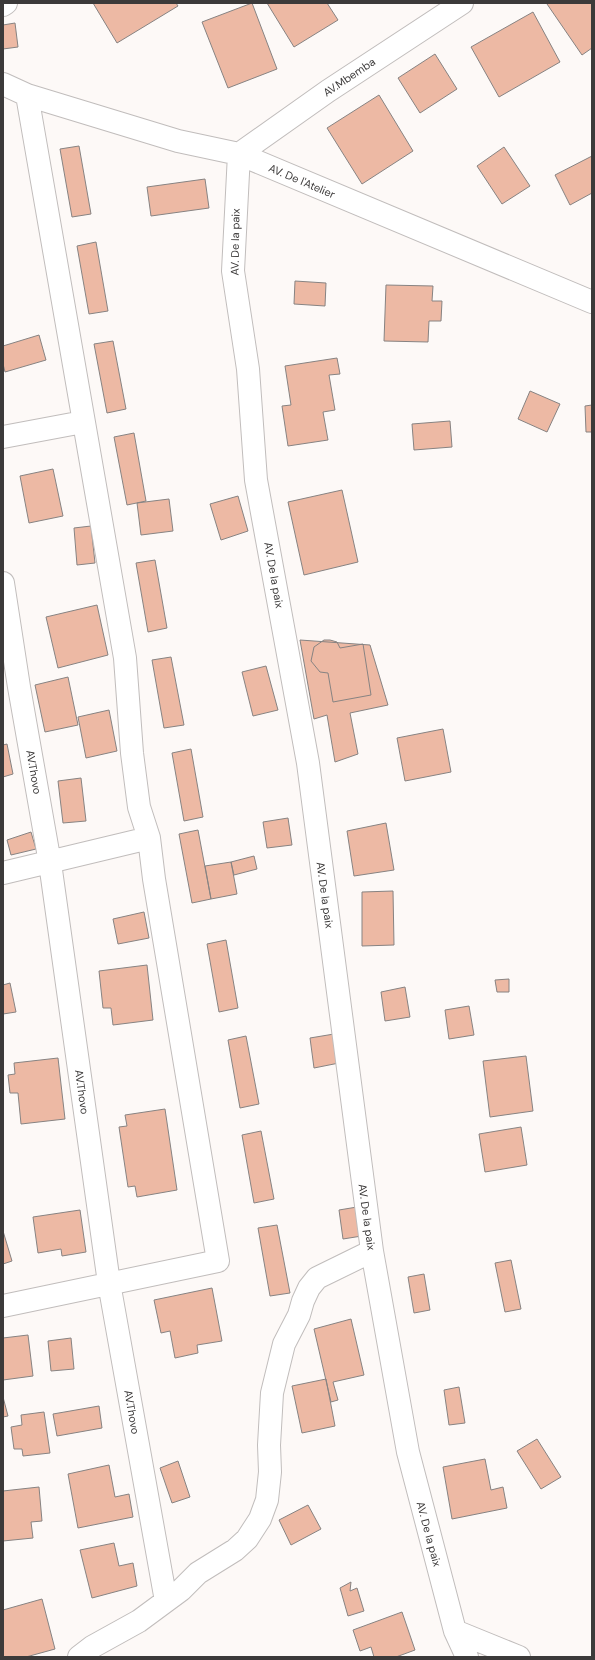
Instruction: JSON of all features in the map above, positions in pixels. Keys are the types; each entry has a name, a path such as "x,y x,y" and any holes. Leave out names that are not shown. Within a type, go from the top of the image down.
{"street":[{"name":"AV.Mbemba","path":"239,154 328,91 462,3"},
{"name":"AV. De l'Atelier","path":"3,84 27,95 178,141 239,154 592,302"},
{"path":"3,1306 218,1261 154,879 149,838 139,807 132,753 125,658 82,422 27,95"},
{"name":"AV. De la paix","path":"239,154 233,271 248,369 256,480 308,763 372,1251 408,1452 455,1631 467,1657"},
{"path":"3,437 82,422"},
{"name":"AV.Thovo","path":"3,583 19,687 50,863 109,1283 166,1601"},
{"path":"3,873 50,863 149,838"},
{"path":"79,1657 92,1647 139,1621 181,1590 198,1573 235,1550 247,1539 260,1519 267,1500 270,1472 269,1445 272,1393 284,1344 299,1315 303,1300 309,1288 317,1278 372,1251"},
{"path":"455,1631 518,1657"}],"building":[{"path":"93,3 176,3 178,6 117,43"},
{"path":"252,3 277,69 228,88 202,22"},
{"path":"267,3 327,3 338,20 294,47"},
{"path":"592,3 592,48 582,55 547,4"},
{"path":"533,12 560,62 499,97 471,47"},
{"path":"15,23 18,47 3,49 3,25"},
{"path":"435,54 457,89 420,113 398,78"},
{"path":"379,95 413,151 362,184 327,128"},
{"path":"79,146 91,214 72,217 60,149"},
{"path":"504,147 530,186 502,204 477,166"},
{"path":"592,156 592,193 570,205 555,175"},
{"path":"205,179 209,208 151,216 147,187"},
{"path":"96,242 108,311 89,314 77,246"},
{"path":"295,281 326,283 325,306 294,304"},
{"path":"386,285 433,286 432,301 442,301 441,321 429,321 428,342 384,341"},
{"path":"39,335 46,360 5,372 3,364 3,346"},
{"path":"113,341 126,409 107,413 94,344"},
{"path":"337,358 340,374 329,375 335,410 323,412 328,440 288,446 282,406 291,405 285,366"},
{"path":"530,391 560,404 547,432 518,419"},
{"path":"592,405 592,432 586,432 585,406"},
{"path":"450,421 452,447 414,450 412,424"},
{"path":"134,433 146,501 127,505 114,437"},
{"path":"53,469 63,516 29,523 20,476"},
{"path":"342,490 358,562 304,575 288,502"},
{"path":"238,496 248,531 221,540 210,504"},
{"path":"169,499 173,531 141,535 137,503"},
{"path":"91,526 95,563 77,565 74,528"},
{"path":"155,560 167,628 148,632 136,563"},
{"path":"97,605 108,655 58,668 46,617"},
{"path":"300,640 370,645 388,705 350,713 358,754 335,762 327,715 314,719"},
{"path":"324,640 337,642 340,648 363,644 371,695 333,702 328,673 320,672 311,661 314,647"},
{"path":"171,657 184,725 164,728 152,660"},
{"path":"266,666 278,710 253,716 242,672"},
{"path":"68,677 78,725 45,732 35,685"},
{"path":"109,710 117,751 86,758 78,717"},
{"path":"443,729 451,772 405,781 397,738"},
{"path":"7,744 13,774 3,777 3,745"},
{"path":"191,749 203,817 184,821 172,753"},
{"path":"81,778 86,821 63,823 58,781"},
{"path":"288,818 292,845 267,848 263,822"},
{"path":"386,823 394,870 354,876 347,831"},
{"path":"198,830 211,899 192,903 179,834"},
{"path":"31,832 36,849 11,855 7,840"},
{"path":"254,856 257,869 234,875 231,862"},
{"path":"231,862 237,894 211,899 205,866"},
{"path":"393,891 394,945 362,946 362,892"},
{"path":"144,912 149,938 118,944 113,919"},
{"path":"226,940 238,1008 219,1012 207,944"},
{"path":"147,965 153,1020 113,1025 111,1008 103,1008 99,971"},
{"path":"509,979 509,992 497,992 495,980"},
{"path":"10,983 16,1012 3,1014 3,985"},
{"path":"405,987 410,1017 385,1021 381,992"},
{"path":"469,1006 474,1035 449,1039 445,1010"},
{"path":"334,1034 339,1063 314,1068 310,1038"},
{"path":"246,1036 259,1104 240,1108 228,1040"},
{"path":"526,1056 533,1111 490,1117 483,1061"},
{"path":"58,1058 65,1119 21,1124 18,1093 10,1093 8,1075 15,1074 14,1063"},
{"path":"165,1109 177,1190 137,1197 135,1186 128,1187 119,1127 127,1126 125,1115"},
{"path":"521,1127 527,1165 485,1172 479,1134"},
{"path":"261,1131 274,1199 254,1203 242,1135"},
{"path":"363,1206 368,1235 343,1239 339,1210"},
{"path":"80,1210 86,1252 62,1256 61,1249 38,1253 33,1217"},
{"path":"277,1225 290,1293 270,1296 258,1228"},
{"path":"3,1231 12,1261 3,1264"},
{"path":"511,1260 521,1309 505,1312 495,1263"},
{"path":"424,1274 430,1310 414,1313 408,1277"},
{"path":"212,1288 222,1341 197,1345 198,1353 175,1358 170,1331 161,1333 154,1300"},
{"path":"351,1319 364,1375 333,1382 338,1400 331,1402 314,1329"},
{"path":"28,1335 33,1376 3,1380 3,1338"},
{"path":"71,1338 74,1369 51,1371 48,1341"},
{"path":"326,1379 335,1426 302,1433 292,1386"},
{"path":"459,1387 465,1423 449,1425 444,1390"},
{"path":"3,1397 8,1416 3,1417"},
{"path":"99,1406 102,1428 57,1436 53,1414"},
{"path":"44,1412 50,1453 23,1456 22,1449 14,1449 11,1427 22,1425 21,1415"},
{"path":"537,1439 561,1477 541,1489 517,1451"},
{"path":"485,1459 491,1490 503,1487 507,1508 452,1519 443,1467"},
{"path":"178,1461 190,1497 172,1503 160,1468"},
{"path":"109,1465 115,1497 129,1494 133,1517 78,1528 68,1474"},
{"path":"39,1487 42,1521 31,1522 33,1538 3,1541 3,1491"},
{"path":"308,1505 321,1529 291,1545 279,1520"},
{"path":"114,1543 119,1566 133,1563 137,1586 92,1598 80,1550"},
{"path":"351,1582 350,1591 357,1588 364,1611 348,1616 340,1588"},
{"path":"42,1599 55,1649 26,1657 3,1657 3,1610"},
{"path":"402,1612 415,1650 396,1657 374,1657 371,1647 360,1651 353,1630"}]}
